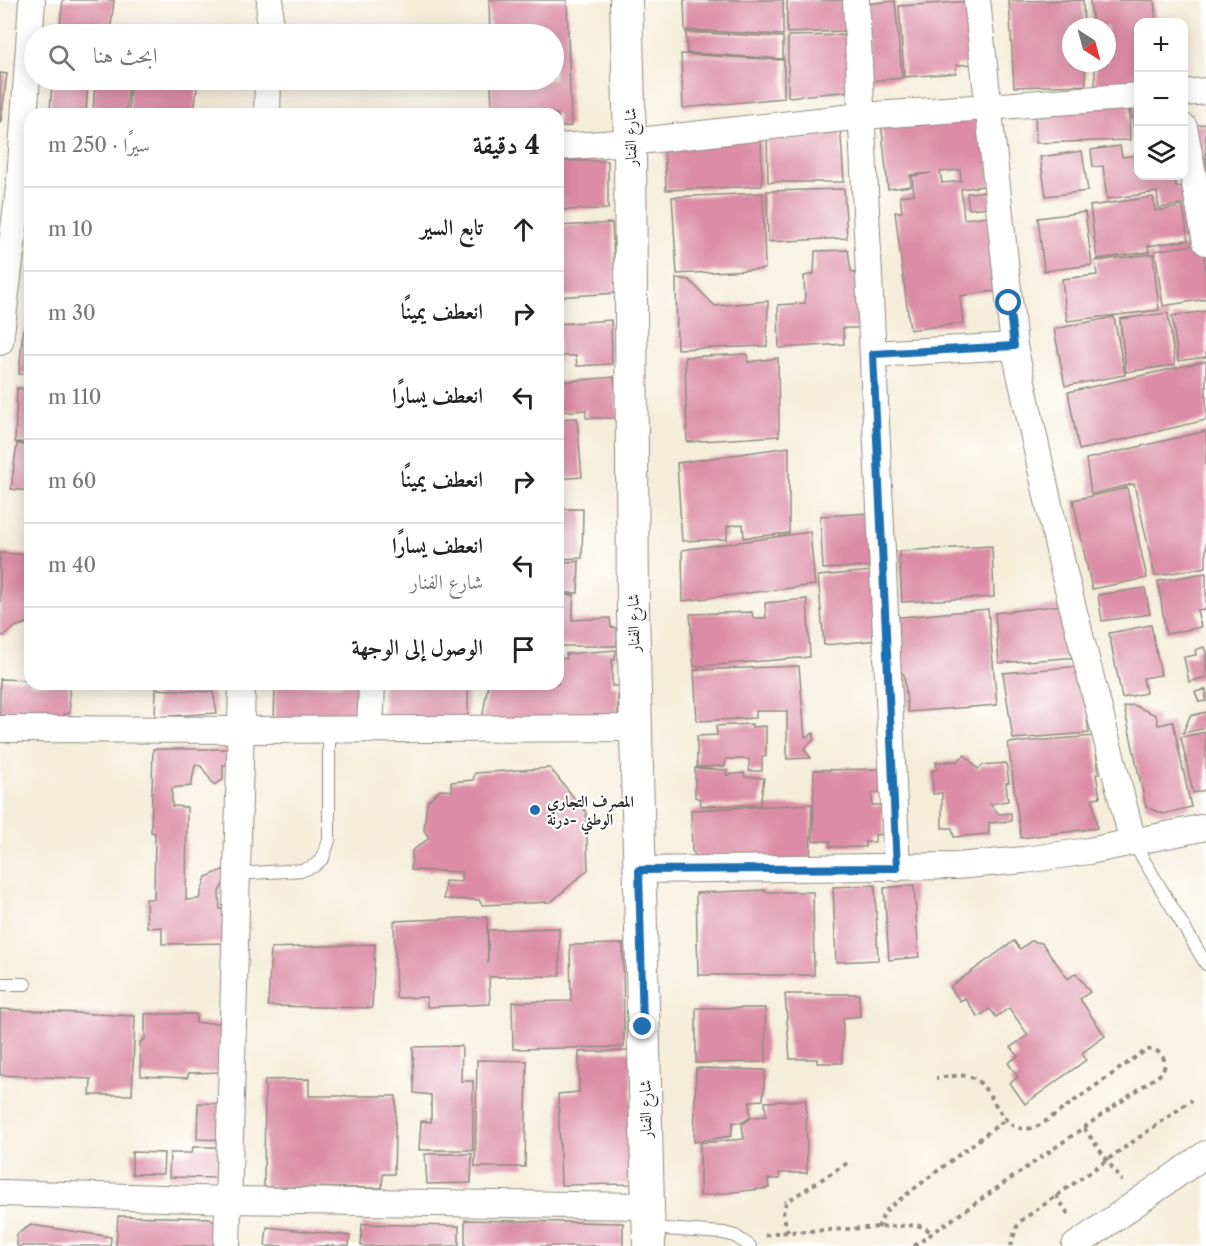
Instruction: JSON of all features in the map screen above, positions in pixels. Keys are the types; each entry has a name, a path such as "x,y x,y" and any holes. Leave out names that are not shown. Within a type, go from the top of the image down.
{"street":[{"path":"31,24 32,0"},
{"path":"269,24 270,0"},
{"name":"شارع الفنار","path":"626,0 630,142 635,728 648,1227"},
{"path":"856,0 897,868"},
{"path":"977,0 1014,346 1064,573 1133,842"},
{"path":"28,90 28,108"},
{"path":"267,90 267,108"},
{"path":"1188,93 1206,91"},
{"path":"564,147 630,142 862,116 1134,96"},
{"path":"1188,148 1206,242"},
{"path":"0,342 24,186"},
{"path":"873,354 1014,346"},
{"path":"227,1246 242,690"},
{"path":"370,730 372,690"},
{"path":"0,729 635,728"},
{"path":"639,870 956,866 1089,851 1206,827"},
{"path":"1075,1246 1206,1154"},
{"path":"0,1193 228,1200 648,1227"}],"lane":[{"path":"236,874 303,870 314,866 323,858 329,840 329,730"},
{"path":"1133,842 1206,964"},
{"path":"0,984 25,984"},
{"path":"648,1227 724,1233 748,1244"}],"path":[{"path":"914,1246 1162,1073 1165,1060 1162,1054 1151,1049 1146,1050 1036,1127 1029,1129 1012,1125 976,1080 963,1076 936,1078"},
{"path":"1011,1246 1016,1228 1022,1220 1192,1100"},
{"path":"879,1228 884,1213 890,1207 1006,1119"},
{"path":"1084,1128 1137,1203"},
{"path":"788,1232 783,1214 786,1202 849,1162"},
{"path":"748,1244 776,1233 788,1232 916,1226 933,1233"}],"building":[{"path":"63,0 114,0 111,24 60,24"},
{"path":"489,0 567,0 571,126 564,127 564,108 492,108 491,90 564,90 564,24 490,24"},
{"path":"684,0 783,0 783,35 685,30"},
{"path":"787,0 845,0 844,31 787,33"},
{"path":"1083,0 1084,18 1062,18 1062,72 1085,72 1086,85 1014,87 1009,1"},
{"path":"1090,0 1154,0 1156,18 1134,18 1134,85 1095,87 1095,72 1116,72 1116,18 1092,18"},
{"path":"895,1 902,78 871,81 864,4"},
{"path":"973,1 977,64 956,65 956,73 904,77 899,6"},
{"path":"686,32 783,37 783,59 687,53"},
{"path":"851,35 853,91 788,97 788,36"},
{"path":"681,54 784,60 784,98 683,108"},
{"path":"0,73 7,74 1,122 0,122"},
{"path":"51,90 87,90 86,108 50,108"},
{"path":"94,90 128,90 127,108 93,108"},
{"path":"130,90 197,90 195,108 129,108"},
{"path":"1129,102 1130,140 1036,143 1035,107"},
{"path":"1134,105 1134,129 1130,106"},
{"path":"984,112 991,185 961,189 964,219 988,216 996,291 960,296 963,323 910,330 895,212 902,212 900,196 914,194 912,176 931,173 910,175 911,186 888,189 881,122","holes":["960,170 961,181 942,183 940,172"]},
{"path":"840,122 844,182 768,182 767,130"},
{"path":"1206,124 1206,203 1188,126"},
{"path":"761,131 762,186 666,190 664,143"},
{"path":"1120,146 1122,157 1134,156 1134,180 1175,180 1176,187 1184,186 1187,204 1159,208 1157,192 1107,199 1103,166 1093,167 1091,150"},
{"path":"1082,151 1088,191 1046,196 1040,157"},
{"path":"564,161 608,161 608,209 564,210"},
{"path":"844,189 847,238 768,242 767,191"},
{"path":"990,191 992,207 969,209 967,193"},
{"path":"763,193 765,269 677,274 672,197"},
{"path":"1153,197 1155,211 1183,207 1188,240 1148,246 1149,252 1097,259 1090,206"},
{"path":"1085,212 1092,265 1044,271 1038,218"},
{"path":"612,223 616,293 564,297 564,226"},
{"path":"1204,243 1206,299 1163,306 1155,251"},
{"path":"848,250 851,271 856,274 861,328 843,328 844,344 779,348 778,305 805,303 804,276 814,274 815,251"},
{"path":"1153,254 1159,310 1067,321 1062,279 1097,275 1095,261"},
{"path":"676,278 689,280 715,306 768,301 767,346 677,349"},
{"path":"1206,311 1206,357 1178,361 1172,316"},
{"path":"1168,313 1175,365 1126,372 1120,319"},
{"path":"1114,317 1125,375 1065,386 1054,329"},
{"path":"611,320 612,364 577,366 576,356 564,356 564,324"},
{"path":"23,330 24,374 19,374"},
{"path":"747,354 748,362 778,358 779,436 687,442 685,357"},
{"path":"1206,361 1206,420 1079,450 1068,392"},
{"path":"614,377 619,418 586,418 586,410 564,412 564,381"},
{"path":"17,388 24,389 24,443 15,442"},
{"path":"577,418 582,477 564,478 564,419"},
{"path":"1206,431 1206,567 1155,576 1134,484 1091,494 1086,459"},
{"path":"17,443 24,445 24,490 11,489"},
{"path":"789,447 789,533 744,538 743,524 727,526 727,539 682,541 677,463"},
{"path":"1127,488 1147,578 1092,589 1073,500"},
{"path":"564,509 583,509 582,558 564,559"},
{"path":"872,513 875,566 823,569 820,516"},
{"path":"810,532 815,585 683,601 682,550"},
{"path":"992,546 994,597 902,602 899,551"},
{"path":"0,553 24,555 24,624 15,627 5,636 0,635"},
{"path":"579,561 578,593 564,593 564,562"},
{"path":"872,571 879,640 824,645 818,576"},
{"path":"1206,573 1206,609 1197,610 1201,627 1166,634 1158,581"},
{"path":"1145,588 1150,614 1102,621 1098,595"},
{"path":"564,595 574,595 572,620 610,618 611,627 617,628 617,646 564,646"},
{"path":"807,599 810,657 694,667 690,614 752,612 753,618 766,618 765,603"},
{"path":"1071,604 1080,657 999,663 995,613"},
{"path":"988,609 997,705 908,712 904,675 895,665 892,618"},
{"path":"1151,625 1161,675 1143,678 1146,693 1122,698 1109,633"},
{"path":"1204,647 1206,677 1189,682 1184,657 1196,655 1195,650"},
{"path":"616,650 615,660 612,660 612,686 618,686 618,722 482,720 487,690 564,690 566,654"},
{"path":"799,666 805,737 814,733 814,740 804,749 811,758 787,759 787,711 756,711 756,718 697,721 694,670"},
{"path":"1080,666 1089,733 1013,739 1003,673"},
{"path":"0,679 24,680 24,690 69,690 70,713 64,714 63,717 0,724"},
{"path":"1206,689 1206,701 1199,702 1195,692"},
{"path":"156,690 213,692 217,713 155,717"},
{"path":"275,690 359,690 358,721 335,717 297,717 297,722 274,721"},
{"path":"383,690 468,690 468,720 384,721"},
{"path":"1133,705 1156,715 1158,725 1173,722 1191,807 1163,814 1146,807 1124,707"},
{"path":"1206,712 1206,728 1183,733 1190,716"},
{"path":"752,724 752,727 766,726 766,756 762,756 762,771 749,771 749,759 726,759 725,766 697,767 697,736 717,735 716,726"},
{"path":"1206,732 1206,790 1193,793 1181,737"},
{"path":"1094,736 1100,797 1093,798 1097,828 1021,838 1008,743"},
{"path":"153,749 231,749 233,765 223,765 223,780 214,785 201,766 195,765 191,786 172,788 172,806 187,807 186,900 199,899 206,877 225,869 228,874 219,892 220,909 229,909 230,943 162,944 162,927 147,928 146,899 154,899 155,833 151,832"},
{"path":"965,755 978,769 983,765 1006,763 1009,782 1006,783 1008,801 990,804 999,814 1011,813 1011,821 989,823 989,834 954,837 952,828 942,828 942,793 933,794 932,771 937,769 936,762 957,761"},
{"path":"550,768 586,812 588,870 551,902 482,905 479,900 444,899 445,881 462,882 461,872 411,870 412,851 429,838 424,830 427,802 440,790 452,791 451,782 473,780 475,773"},
{"path":"695,768 727,770 726,775 744,773 745,777 764,778 760,805 701,806 700,799 695,797"},
{"path":"882,769 881,792 872,793 872,805 882,805 884,834 875,835 875,842 865,842 865,847 830,847 830,841 813,841 814,770"},
{"path":"812,804 810,860 703,864 692,851 691,810"},
{"path":"875,885 878,960 836,962 833,887"},
{"path":"914,885 919,957 889,960 884,888"},
{"path":"765,890 765,892 813,892 814,975 698,975 696,893"},
{"path":"487,917 488,963 488,930 559,928 560,976 489,977 490,1004 427,1007 427,997 396,998 394,921"},
{"path":"1014,941 1020,949 1031,941 1042,943 1068,979 1076,973 1090,992 1080,999 1105,1036 1082,1053 1086,1060 1025,1104 1010,1083 1018,1077 1008,1063 1018,1056 1011,1047 1028,1035 1009,1008 996,1017 990,1009 978,1017 965,998 960,1001 950,987"},
{"path":"375,944 372,1008 268,1006 271,948"},
{"path":"623,944 624,1047 513,1049 512,1002 571,1001 570,945"},
{"path":"785,994 859,994 860,1016 843,1018 842,1063 817,1063 817,1059 790,1059"},
{"path":"696,1008 765,1008 766,1062 696,1063"},
{"path":"0,1009 135,1016 132,1095 90,1095 91,1079 0,1075"},
{"path":"145,1014 196,1014 196,1023 225,1023 225,1072 189,1073 187,1078 141,1076 140,1042 145,1039"},
{"path":"462,1046 461,1081 473,1081 473,1150 419,1150 421,1121 431,1122 431,1095 414,1093 413,1047"},
{"path":"631,1051 633,1184 561,1185 558,1094 579,1092 579,1052"},
{"path":"477,1060 527,1061 525,1167 475,1167"},
{"path":"696,1068 765,1070 763,1100 750,1101 750,1118 741,1123 733,1122 731,1136 694,1142"},
{"path":"309,1079 309,1096 396,1096 394,1174 383,1174 382,1188 264,1187 265,1080"},
{"path":"806,1100 807,1173 779,1173 780,1179 768,1179 769,1188 700,1196 700,1143 744,1139 742,1125 752,1117 766,1116 765,1102"},
{"path":"198,1103 229,1104 228,1140 197,1139"},
{"path":"193,1147 225,1147 225,1169 214,1178 169,1177 170,1153 192,1153"},
{"path":"132,1152 164,1153 163,1174 132,1174"},
{"path":"425,1154 472,1154 471,1183 427,1184"},
{"path":"118,1216 210,1218 226,1233 224,1246 116,1246"},
{"path":"465,1220 623,1223 623,1246 465,1246"},
{"path":"362,1224 459,1226 459,1246 361,1246"},
{"path":"31,1225 111,1237 110,1246 17,1246 17,1234"},
{"path":"267,1227 350,1236 349,1246 265,1246"}],"place":[{"name":"المصرف التجاري الوطني -درنة","path":"535,810"}],"route":[{"path":"643,1027 639,870 897,868 873,354 1014,346 1009,303"}]}
